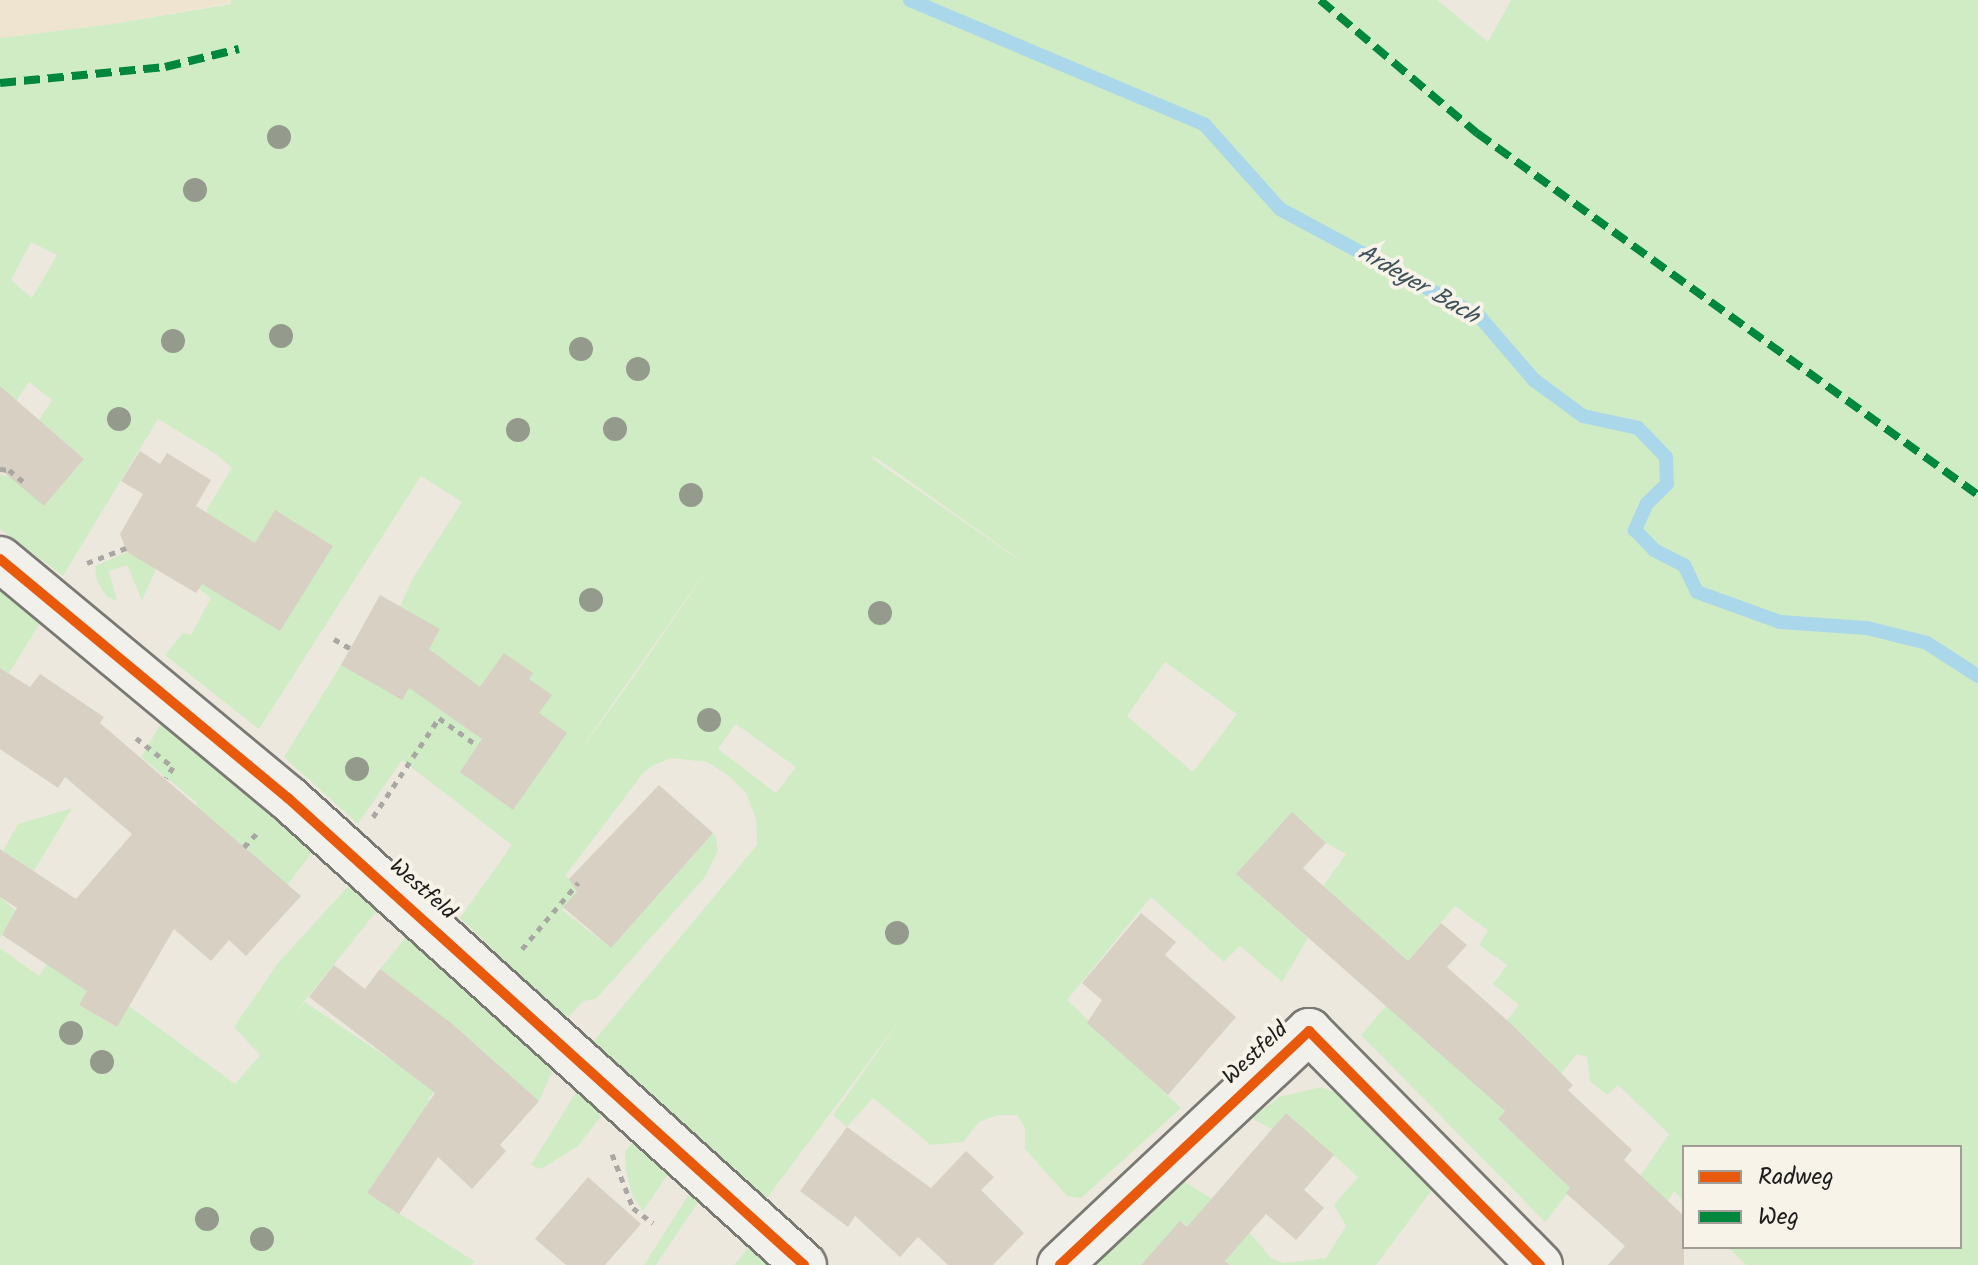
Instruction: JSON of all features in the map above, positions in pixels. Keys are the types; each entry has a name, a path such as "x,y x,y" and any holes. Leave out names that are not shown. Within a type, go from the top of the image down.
{"street":[{"name":"Westfeld","path":"0,559 250,765 495,982 804,1265"},
{"name":"Westfeld","path":"1060,1265 1309,1031 1540,1265"}],"path":[{"path":"0,469 9,470 25,483"},
{"path":"87,563 126,548"},
{"path":"334,639 351,649"},
{"path":"349,852 439,718 478,746"},
{"path":"136,738 173,767 166,778"},
{"path":"495,982 578,883"},
{"path":"608,1140 633,1208 653,1223"}],"shaded area":[{"path":"0,0 245,0 112,24 0,38"}],"green space":[{"path":"231,0 1437,0 1488,42 1511,0 1978,0 1978,1265 1746,1265 1730,1249 1962,1249 1962,1145 1682,1145 1682,1200 1674,1191 1668,1201 1638,1179 1669,1134 1618,1085 1607,1095 1590,1081 1587,1057 1577,1054 1561,1074 1548,1063 1498,1119 1571,1189 1545,1222 1361,1035 1386,1006 1464,1074 1519,1005 1493,984 1507,965 1479,945 1488,930 1455,906 1405,964 1323,886 1346,854 1326,843 1292,813 1236,874 1308,938 1282,982 1240,946 1224,962 1151,897 1067,1000 1181,1108 1081,1198 1067,1196 1025,1149 1025,1128 1017,1115 998,1115 979,1122 963,1142 931,1145 873,1098 847,1127 833,1115 903,1016 764,1202 593,1042 757,845 756,819 746,793 729,776 707,762 671,758 654,765 644,772 565,876 582,886 562,910 611,948 713,833 716,837 718,851 705,877 596,999 583,1001 566,1020 460,918 512,845 402,760 358,824 284,757 351,649 391,626 413,578 462,502 421,476 259,729 165,655 183,633 191,635 211,598 199,589 209,572 207,509 232,468 216,454 158,419 63,576 0,529 0,474 14,478 44,506 84,459 39,420 52,400 29,382 16,401 0,390 0,38 112,24 231,4","holes":["31,242 57,255 32,298 11,280","872,456 881,461 1048,580 873,459","720,551 633,678 571,763","1165,662 1237,714 1193,772 1127,716","736,724 796,767 776,793 718,749"]},
{"path":"127,552 156,569 142,600 127,565 109,571 117,601 106,596 97,581 95,566"},
{"path":"0,588 42,620 9,673 0,668"},
{"path":"163,720 314,850 287,885 219,825 149,886 197,803 141,757"},
{"path":"72,808 34,871 3,851 18,824"},
{"path":"351,883 380,907 291,1018 305,1002 394,1062 434,1011 380,969 410,932 557,1061 539,1101 476,1045 428,1099 453,1121 430,1159 403,1140 367,1193 474,1261 471,1265 0,1265 0,948 39,976 82,909 110,952 79,1005 116,1027 129,1006 235,1084 260,1055 234,1027 278,963"},
{"path":"0,897 16,911 0,938"},
{"path":"580,1086 606,1110 578,1146 541,1169 531,1165"},
{"path":"1321,1087 1348,1097 1434,1187 1376,1265 1230,1265 1181,1221 1141,1265 1092,1265 1180,1179 1214,1200 1244,1226 1271,1258 1283,1263 1326,1258 1346,1226 1334,1205 1358,1177 1286,1113 1272,1129 1252,1118 1279,1097"},
{"path":"635,1139 670,1171 643,1211 632,1195 626,1170 625,1152"},
{"path":"691,1191 701,1198 656,1265 644,1265"},
{"path":"750,1247 770,1265 734,1265"}],"building":[{"path":"0,386 84,459 44,506 0,469"},
{"path":"140,451 160,464 167,453 211,480 196,506 255,543 275,510 333,546 280,631 202,584 196,593 127,552 120,534 143,494 121,481"},
{"path":"380,595 440,629 429,649 480,687 504,653 533,673 529,679 552,695 539,713 567,733 513,810 460,772 482,739 409,688 402,700 341,665"},
{"path":"0,668 30,687 40,674 104,717 100,723 301,896 246,956 229,940 211,961 174,929 117,1027 79,1005 87,991 2,935 17,908 0,897 0,849 76,899 132,834 65,777 58,788 0,749"},
{"path":"659,785 713,833 611,948 563,907 577,892 569,879"},
{"path":"1292,812 1326,843 1303,868 1408,961 1441,923 1467,945 1447,967 1573,1085 1568,1090 1632,1150 1624,1160 1682,1214 1684,1265 1608,1265 1625,1246 1566,1193 1570,1188 1498,1119 1505,1111 1236,874"},
{"path":"1141,913 1176,942 1165,955 1236,1017 1168,1095 1087,1023 1102,1000 1082,983"},
{"path":"334,965 365,989 380,969 451,1023 539,1101 500,1145 506,1151 472,1189 438,1157 399,1214 367,1193 435,1093 309,997"},
{"path":"1286,1113 1334,1155 1304,1190 1324,1208 1296,1240 1266,1214 1225,1261 1230,1265 1141,1265 1180,1221 1187,1227"},
{"path":"847,1127 931,1188 966,1151 994,1177 981,1190 1024,1233 993,1265 948,1265 918,1237 900,1257 855,1216 848,1227 800,1191"},
{"path":"588,1177 641,1224 605,1265 566,1265 535,1239"}],"waterway":[{"name":"Ardeyer Bach","path":"910,0 1204,124 1280,209 1479,316 1534,380 1583,416 1638,428 1666,457 1667,484 1647,503 1635,530 1654,550 1684,565 1697,592 1780,622 1867,628 1927,643 1978,676"}],"marked path":[{"path":"1320,0 1477,133 1978,495"},
{"path":"0,83 165,67 239,49"}],"cycle path":[{"path":"0,559 288,798 804,1265"},
{"path":"1060,1265 1309,1031 1540,1265"}]}
